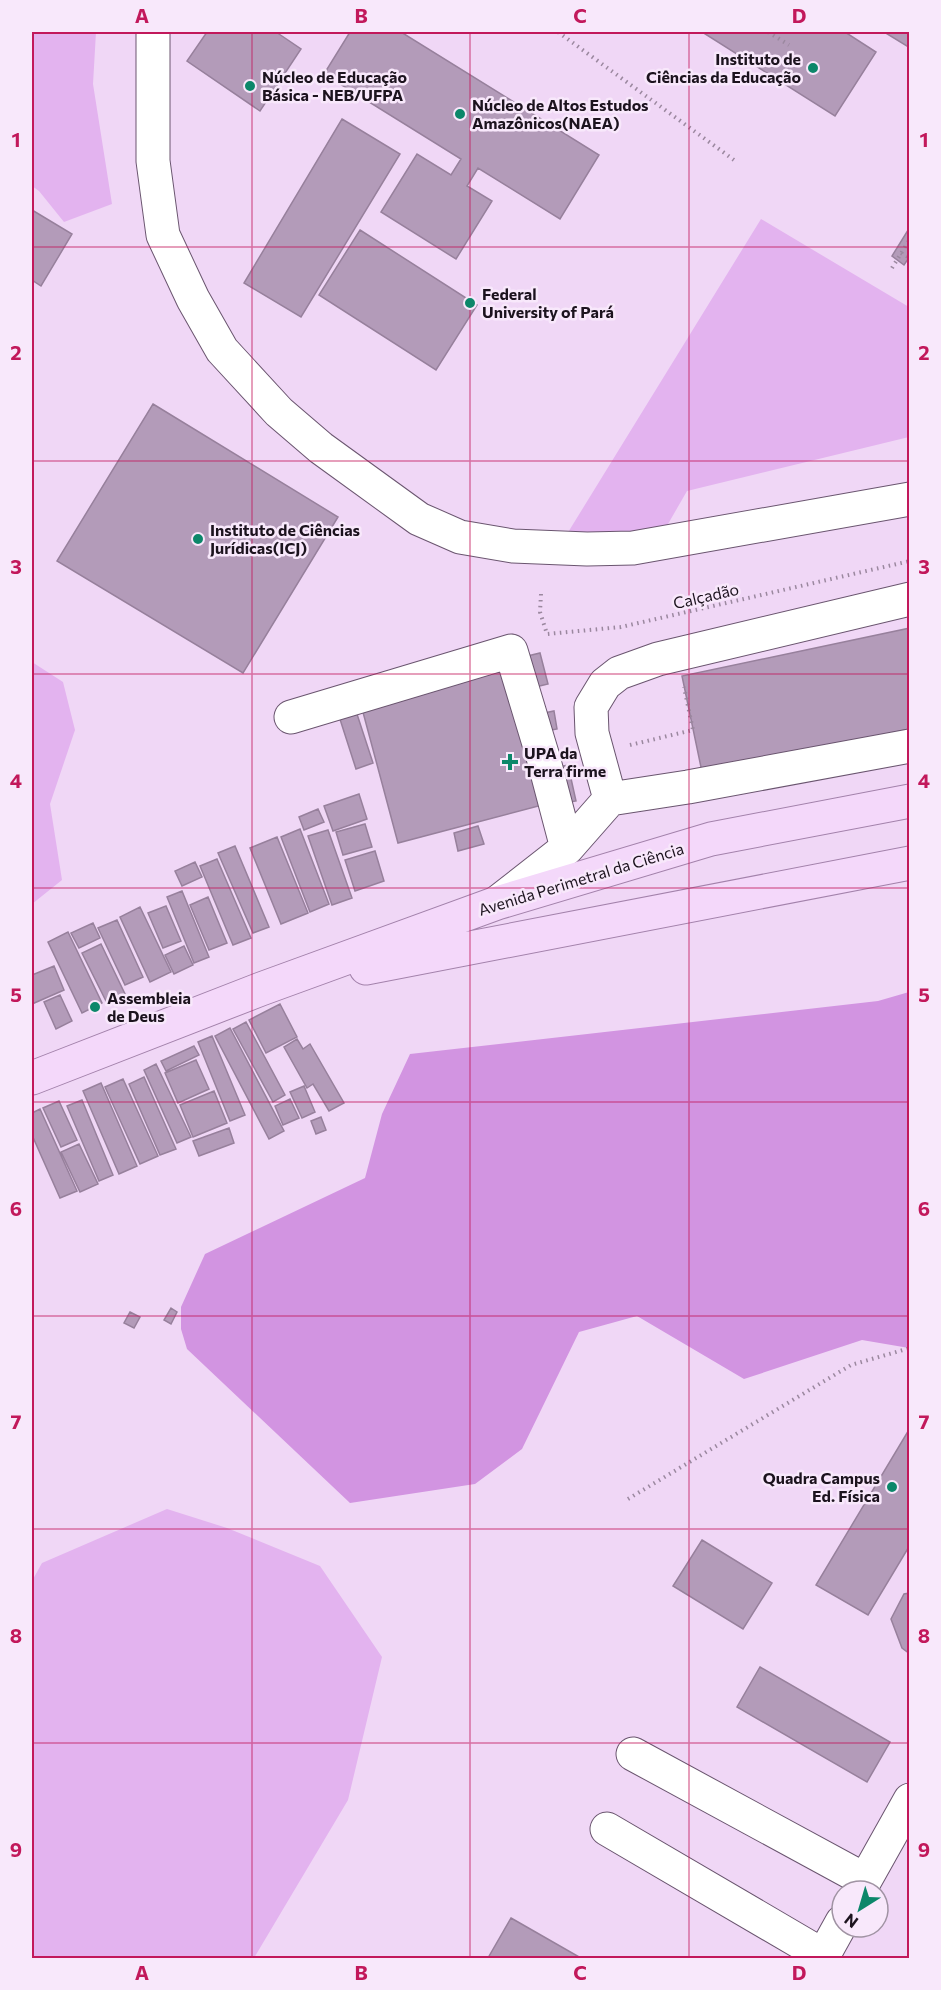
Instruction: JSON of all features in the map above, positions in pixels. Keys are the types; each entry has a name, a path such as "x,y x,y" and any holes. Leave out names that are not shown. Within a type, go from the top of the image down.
{"main road":[{"name":"Avenida Perimetral da Ciência","path":"32,1078 261,989 497,903 711,839 909,801"},
{"name":"Avenida Perimetral da Ciência","path":"261,989 907,865"}],"street":[{"path":"153,32 153,161 163,235 193,299 222,350 279,412 321,448 419,519 460,537 513,546 633,548 909,499"},
{"path":"610,799 592,732 591,707 605,684 619,672 658,659 909,599"},
{"path":"291,717 511,651 567,848"},
{"path":"497,903 567,848 610,799 909,746"},
{"path":"633,1754 850,1879"},
{"path":"866,1879 909,1800"},
{"path":"607,1829 823,1957 833,1939"}],"path":[{"path":"558,32 734,160"},
{"path":"768,32 789,45"},
{"path":"892,268 909,239"},
{"path":"901,253 909,258"},
{"name":"Calçadão","path":"541,594 540,612 547,634 621,627 909,561"},
{"path":"628,1499 851,1365 909,1348"}],"shaded area":[{"path":"32,32 96,32 93,84 112,204 64,222 39,191 32,186"},
{"path":"761,219 909,307 909,437 687,491 664,531 567,534"},
{"path":"32,662 63,682 75,730 50,804 62,880 32,904"},
{"path":"909,992 909,1348 862,1340 744,1379 637,1316 579,1332 522,1449 475,1484 350,1503 187,1349 181,1329 181,1307 205,1254 365,1178 382,1114 410,1054 878,1001"},
{"path":"167,1509 227,1528 320,1566 382,1657 348,1800 254,1958 32,1958 32,1581 42,1563"}],"building":[{"name":"Núcleo de Educação Básica - NEB/UFPA","path":"207,32 281,32 279,34 301,49 260,111 187,61"},
{"name":"Núcleo de Altos Estudos Amazônicos(NAEA)","path":"350,32 401,32 599,155 560,219 478,168 467,186 492,201 456,259 381,212 417,154 451,175 461,159 324,74"},
{"name":"Instituto de Ciências da Educação","path":"702,32 845,32 876,52 835,116"},
{"path":"884,32 910,34 910,48"},
{"path":"342,119 400,154 301,317 244,283"},
{"path":"32,210 72,234 41,286 32,280"},
{"path":"910,227 910,256 904,265 892,256"},
{"path":"360,230 477,305 436,370 319,295"},
{"name":"Instituto de Ciências Jurídicas(ICJ)","path":"153,404 338,517 243,673 57,561"},
{"path":"910,628 910,729 702,772 682,676"},
{"path":"540,653 548,684 527,689 519,658"},
{"path":"508,662 546,804 398,843 360,701"},
{"path":"355,708 373,763 356,769 338,713"},
{"path":"554,711 557,729 541,732 539,714"},
{"path":"568,765 576,801 559,804 552,768"},
{"path":"359,794 367,819 333,831 324,806"},
{"path":"318,809 324,822 304,830 299,817"},
{"path":"365,824 372,847 343,855 336,832"},
{"path":"478,826 484,844 458,851 454,833"},
{"path":"300,829 329,904 310,912 281,837"},
{"path":"328,830 352,898 332,905 308,836"},
{"path":"277,837 308,913 281,924 250,848"},
{"path":"235,846 269,927 253,933 218,853"},
{"path":"375,851 384,881 355,891 345,860"},
{"path":"217,859 251,938 233,945 200,866"},
{"path":"195,862 202,877 182,886 175,871"},
{"path":"182,891 209,957 194,963 167,897"},
{"path":"208,897 227,943 209,950 190,905"},
{"path":"166,906 181,941 163,948 148,913"},
{"path":"140,907 171,972 150,982 120,917"},
{"path":"117,920 143,977 125,985 98,928"},
{"path":"93,923 100,938 79,948 71,933"},
{"path":"68,932 102,1003 82,1013 48,942"},
{"path":"101,944 125,994 107,1003 82,953"},
{"path":"184,946 193,965 174,974 165,955"},
{"path":"54,966 64,990 32,1004 32,975"},
{"path":"60,995 72,1021 56,1029 44,1002"},
{"path":"280,1004 297,1037 266,1053 249,1020"},
{"path":"246,1022 285,1095 273,1102 233,1029"},
{"path":"230,1028 284,1131 269,1139 215,1036"},
{"path":"212,1036 245,1115 230,1121 198,1042"},
{"path":"297,1039 303,1049 310,1044 344,1103 329,1111 313,1084 307,1088 284,1047"},
{"path":"194,1046 199,1055 166,1071 161,1061"},
{"path":"196,1060 209,1089 178,1103 165,1073"},
{"path":"156,1064 191,1137 177,1143 144,1070"},
{"path":"144,1077 176,1149 160,1155 129,1084"},
{"path":"123,1079 158,1156 140,1164 105,1087"},
{"path":"101,1083 137,1166 119,1174 83,1091"},
{"path":"304,1086 315,1112 302,1118 290,1092"},
{"path":"214,1091 227,1123 193,1137 180,1105"},
{"path":"290,1099 299,1118 283,1125 275,1106"},
{"path":"82,1100 113,1175 99,1181 67,1106"},
{"path":"59,1101 77,1140 61,1147 43,1108"},
{"path":"40,1109 77,1191 60,1198 32,1135 32,1113"},
{"path":"321,1117 326,1130 316,1134 311,1121"},
{"path":"229,1128 234,1143 199,1156 193,1141"},
{"path":"79,1144 98,1184 80,1192 61,1152"},
{"path":"171,1308 177,1312 171,1324 164,1320"},
{"path":"130,1312 140,1317 134,1328 124,1323"},
{"name":"Quadra Campus Ed. Física","path":"910,1428 910,1545 868,1615 816,1585"},
{"path":"702,1540 772,1583 743,1629 673,1586"},
{"path":"910,1593 910,1654 902,1648 891,1619 904,1594"},
{"path":"760,1667 890,1742 867,1782 737,1707"},
{"path":"511,1918 581,1958 488,1958"}],"place":[{"name":"Instituto de Ciências da Educação","path":"813,68"},
{"name":"Núcleo de Educação Básica - NEB/UFPA","path":"250,86"},
{"name":"Núcleo de Altos Estudos Amazônicos(NAEA)","path":"460,114"},
{"name":"Federal University of Pará","path":"470,303"},
{"name":"Instituto de Ciências Jurídicas(ICJ)","path":"198,539"},
{"name":"UPA da Terra firme","path":"510,762"},
{"name":"Assembleia de Deus","path":"95,1007"},
{"name":"Quadra Campus Ed. Física","path":"892,1487"}]}
